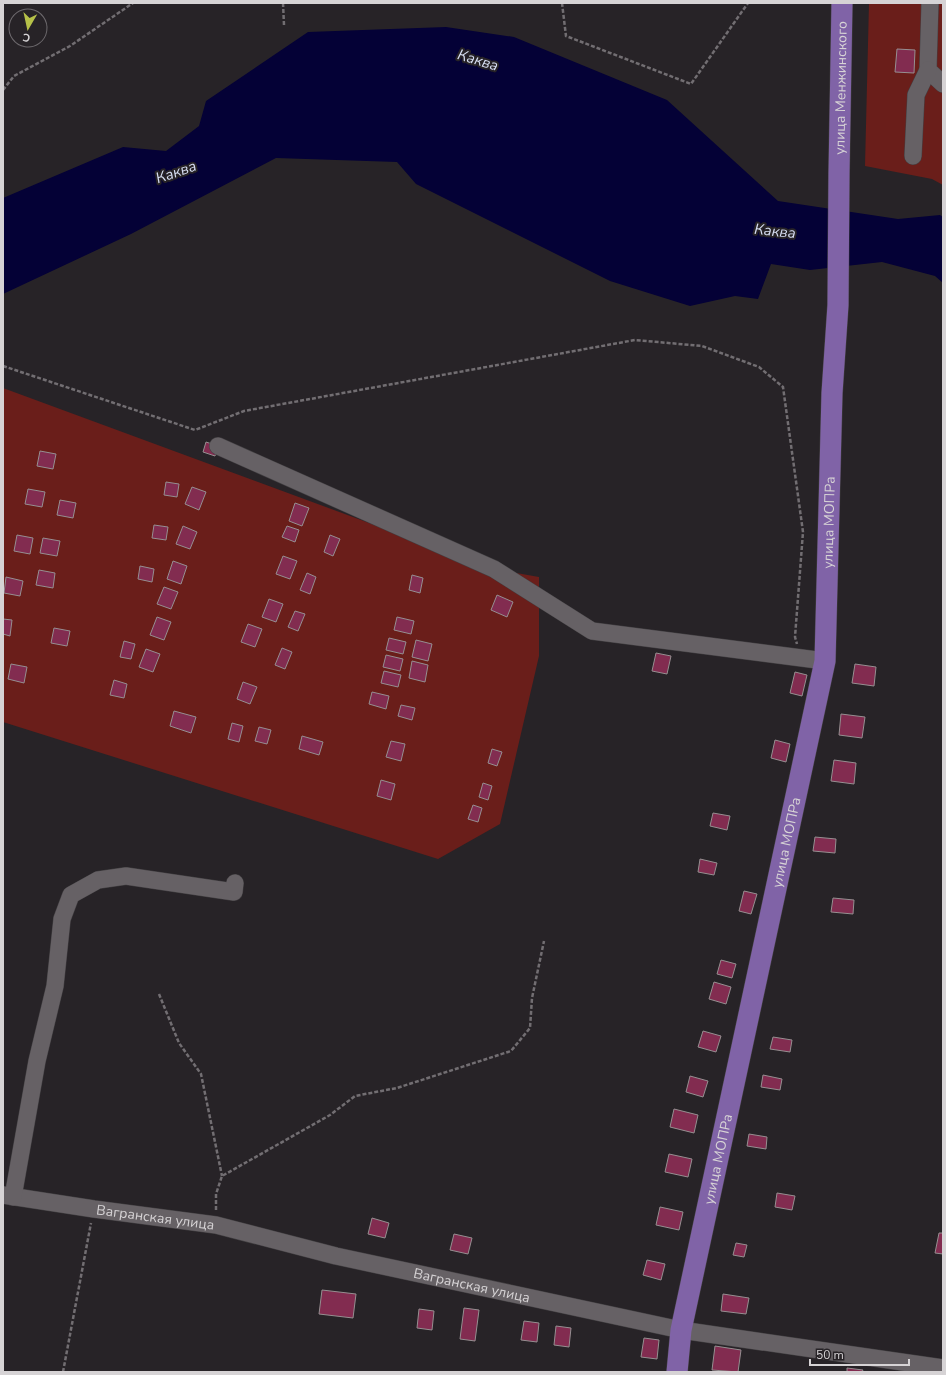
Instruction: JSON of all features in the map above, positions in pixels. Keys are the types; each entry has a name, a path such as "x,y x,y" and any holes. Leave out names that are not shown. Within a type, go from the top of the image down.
{"main road":[{"name":"улица Менжинского","path":"838,306 842,3"},
{"name":"улица МОПРа","path":"677,1372 681,1330 825,661 832,393 838,306"}],"street":[{"path":"913,156 916,95 928,70 930,3"},
{"path":"928,70 943,84"},
{"path":"218,446 494,569 592,631 825,661"},
{"path":"8,1196 55,986 62,919 71,895 98,880 126,876 234,892 235,883"},
{"name":"Вагранская улица","path":"8,1196 94,1209 216,1224 336,1256 681,1330 943,1368"}],"path":[{"path":"3,90 14,76 70,46 133,3"},
{"path":"283,3 284,25"},
{"path":"562,3 566,36 691,84 748,3"},
{"path":"3,366 195,430 244,412 635,340 702,346 745,361 760,367 783,387 804,532 795,637 801,658"},
{"path":"222,1176 330,1115 355,1096 397,1088 511,1051 530,1028 532,998 544,941"},
{"path":"159,994 179,1043 201,1074 222,1176 216,1194 216,1224"},
{"path":"63,1372 94,1209"}],"shaded area":[{"path":"869,3 943,3 943,185 932,179 865,166"},
{"path":"3,388 494,569 539,577 539,656 500,824 438,859 3,722"}],"water":[{"name":"Каква","path":"446,27 514,37 667,100 778,201 898,219 940,215 943,217 943,283 935,276 882,262 810,270 771,264 758,299 735,296 690,306 610,281 416,184 397,162 276,158 131,234 3,294 3,198 123,147 166,151 199,126 206,101 308,32"}],"building":[{"path":"897,49 915,50 914,73 895,72"},
{"path":"206,442 218,446 215,456 203,452"},
{"path":"40,451 56,454 53,469 37,466"},
{"path":"166,482 179,484 177,497 164,495"},
{"path":"192,487 206,492 199,510 185,504"},
{"path":"28,489 45,492 42,507 25,504"},
{"path":"60,500 76,503 73,518 57,515"},
{"path":"295,503 309,508 302,526 289,521"},
{"path":"154,525 168,527 166,540 152,538"},
{"path":"183,526 197,532 190,549 176,544"},
{"path":"287,526 299,530 295,542 282,537"},
{"path":"17,535 33,538 30,554 14,551"},
{"path":"330,535 340,539 333,556 324,552"},
{"path":"43,538 60,541 57,556 40,553"},
{"path":"283,556 297,561 290,579 276,574"},
{"path":"173,561 187,566 181,584 167,579"},
{"path":"140,566 154,569 152,582 138,579"},
{"path":"39,570 55,573 53,588 36,585"},
{"path":"307,573 316,577 310,594 300,590"},
{"path":"412,575 423,578 420,593 409,590"},
{"path":"6,577 23,581 20,596 4,593"},
{"path":"164,587 178,592 171,609 157,604"},
{"path":"497,595 513,602 507,617 491,610"},
{"path":"269,599 283,604 276,622 262,617"},
{"path":"295,611 305,614 298,631 288,627"},
{"path":"157,617 171,622 164,640 150,635"},
{"path":"397,617 414,621 411,634 394,630"},
{"path":"3,619 12,620 10,636 3,634"},
{"path":"248,624 262,629 255,647 241,642"},
{"path":"54,628 70,631 67,646 51,643"},
{"path":"389,638 406,642 403,654 386,650"},
{"path":"416,640 432,644 428,661 412,657"},
{"path":"124,641 135,644 131,659 120,657"},
{"path":"282,648 292,652 285,669 275,665"},
{"path":"146,649 160,654 153,672 139,667"},
{"path":"656,653 671,656 667,674 652,671"},
{"path":"386,655 403,659 400,671 383,667"},
{"path":"412,661 428,665 425,682 409,678"},
{"path":"11,664 27,667 24,683 8,679"},
{"path":"855,664 876,667 874,686 852,683"},
{"path":"384,671 401,675 398,687 381,683"},
{"path":"795,672 807,675 802,696 790,693"},
{"path":"114,680 127,684 124,698 110,695"},
{"path":"243,682 257,687 250,704 237,699"},
{"path":"372,692 389,696 386,709 369,704"},
{"path":"401,705 415,708 412,720 398,716"},
{"path":"174,711 196,717 191,733 170,726"},
{"path":"841,714 865,717 862,738 839,735"},
{"path":"232,723 243,726 239,742 228,739"},
{"path":"259,727 271,730 267,744 255,741"},
{"path":"302,736 323,742 319,755 299,749"},
{"path":"775,740 790,744 786,762 771,758"},
{"path":"391,741 405,744 401,761 386,757"},
{"path":"492,749 502,752 497,766 488,763"},
{"path":"834,760 856,763 854,784 831,781"},
{"path":"381,780 395,784 391,800 377,796"},
{"path":"483,783 492,786 488,800 479,797"},
{"path":"473,805 482,808 478,822 468,819"},
{"path":"713,813 730,816 727,830 710,826"},
{"path":"815,837 836,839 835,853 813,851"},
{"path":"700,859 717,863 714,875 698,872"},
{"path":"744,891 757,894 751,914 739,911"},
{"path":"833,898 854,900 853,914 831,912"},
{"path":"721,960 736,964 732,978 717,974"},
{"path":"714,982 731,987 726,1004 709,999"},
{"path":"703,1031 721,1036 716,1052 698,1047"},
{"path":"773,1037 792,1040 790,1052 770,1049"},
{"path":"763,1075 782,1079 780,1090 761,1087"},
{"path":"690,1076 708,1081 703,1097 686,1092"},
{"path":"674,1109 698,1115 694,1133 670,1127"},
{"path":"749,1134 767,1137 766,1149 747,1146"},
{"path":"669,1154 692,1159 688,1177 665,1172"},
{"path":"777,1193 795,1196 792,1210 775,1207"},
{"path":"660,1207 683,1212 679,1230 656,1225"},
{"path":"372,1218 389,1223 385,1238 368,1234"},
{"path":"939,1233 943,1233 943,1254 935,1253"},
{"path":"454,1234 472,1238 468,1254 450,1250"},
{"path":"736,1243 747,1245 744,1257 733,1255"},
{"path":"647,1260 665,1264 661,1280 643,1275"},
{"path":"322,1290 356,1294 353,1318 319,1314"},
{"path":"723,1294 749,1298 746,1314 721,1311"},
{"path":"464,1308 479,1310 475,1341 460,1339"},
{"path":"419,1309 434,1311 432,1330 417,1328"},
{"path":"524,1321 539,1323 537,1342 521,1340"},
{"path":"556,1326 571,1328 569,1347 554,1345"},
{"path":"644,1338 659,1340 657,1359 641,1357"},
{"path":"715,1346 741,1350 738,1372 712,1370"},
{"path":"847,1368 863,1370 862,1372 847,1372"}]}
